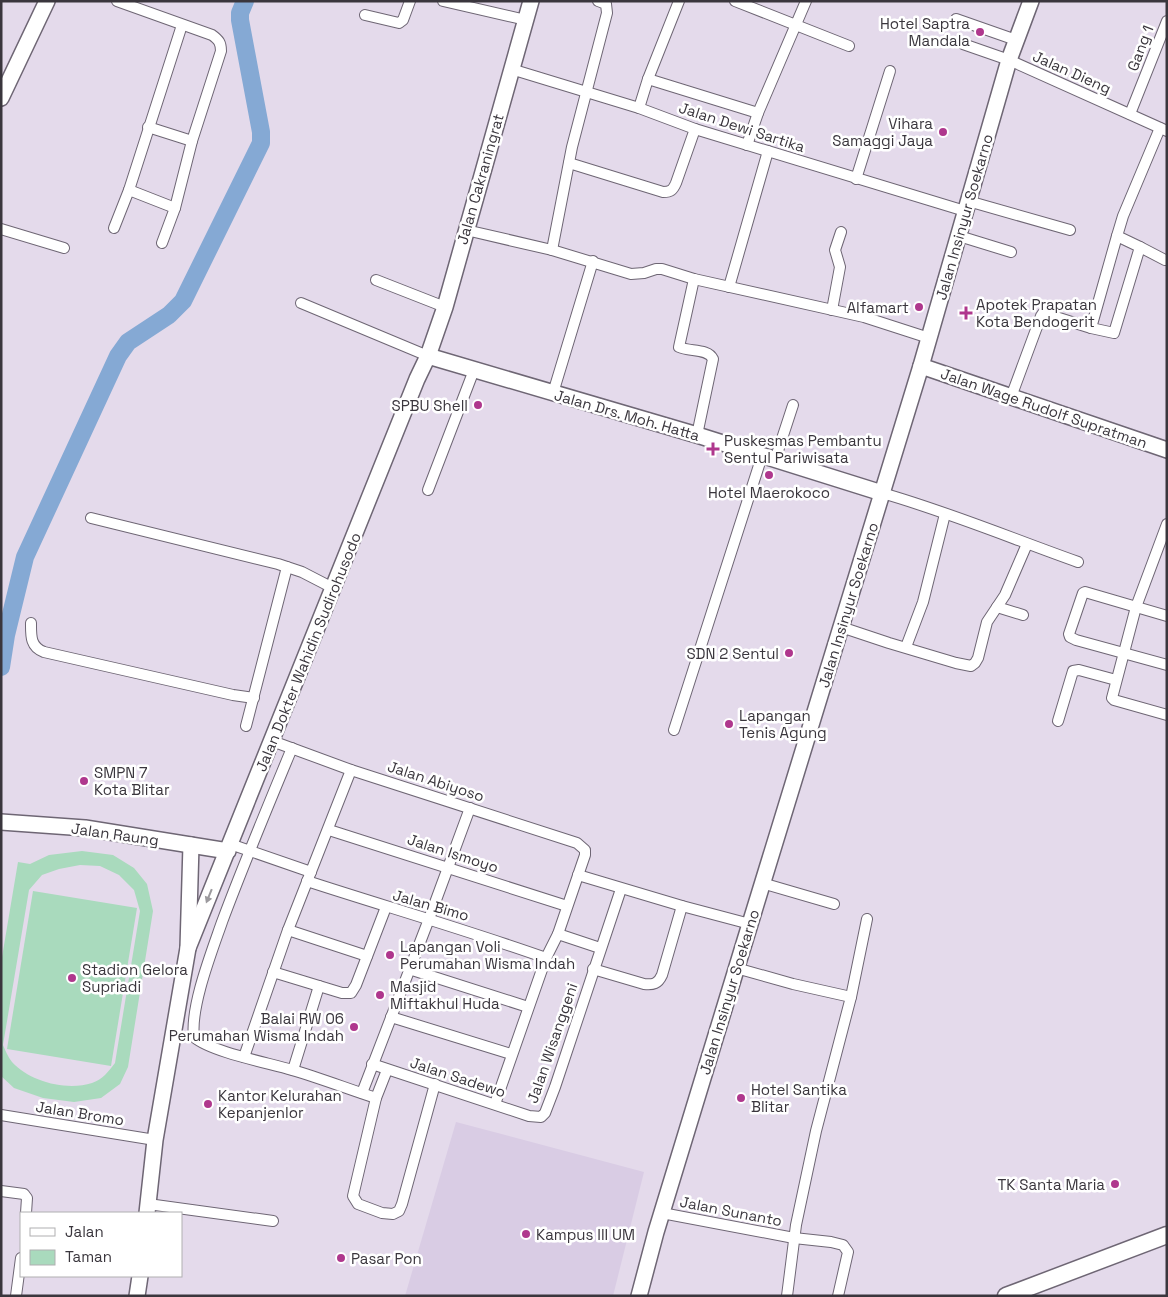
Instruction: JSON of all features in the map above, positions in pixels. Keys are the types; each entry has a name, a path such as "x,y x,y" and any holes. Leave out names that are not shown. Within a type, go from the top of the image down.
{"main road":[{"path":"1,98 47,1"},
{"name":"Jalan Cakraningrat","path":"428,356 445,307 531,1"},
{"name":"Jalan Insinyur Soekarno","path":"639,1296 736,968 921,366 1009,60 1031,1"},
{"name":"Jalan Drs. Moh. Hatta","path":"428,356 696,435 882,493"},
{"name":"Jalan Dokter Wahidin Sudirohusodo","path":"188,948 274,742 333,588 428,356"},
{"name":"Jalan Wage Rudolf Supratman","path":"921,366 1167,450"},
{"name":"Jalan Raung","path":"1,822 85,828 191,845 230,847"},
{"name":"Jalan Dokter Wahidin Sudirohusodo","path":"148,1209 155,1140 188,948 191,845"},
{"path":"1006,1296 1167,1235"},
{"path":"138,1296 140,1277"}],"street":[{"path":"116,1 212,35 222,45 192,141 176,208 162,243"},
{"path":"365,14 399,24 403,20 410,1"},
{"path":"443,1 526,20"},
{"path":"552,250 569,163 607,10 606,4 598,1"},
{"path":"639,108 648,79 679,1"},
{"path":"735,1 849,46"},
{"path":"747,145 758,113 806,1"},
{"path":"956,18 1016,40"},
{"name":"Gang 1","path":"1130,114 1167,21"},
{"path":"114,228 129,190 182,25"},
{"name":"Jalan Dieng","path":"963,44 1009,60 1163,129"},
{"name":"Jalan Dewi Sartika","path":"511,69 639,108 695,129 856,179 1070,230"},
{"path":"856,179 890,72"},
{"path":"648,79 758,113"},
{"path":"148,127 192,141"},
{"path":"569,163 669,192 676,183 695,129"},
{"path":"1091,328 1123,216 1163,129"},
{"path":"729,287 768,152"},
{"path":"129,190 176,208"},
{"path":"1,229 64,248"},
{"path":"466,230 552,250 631,274 662,269 694,279 864,317 929,338"},
{"path":"832,310 840,267 835,250 841,232"},
{"path":"959,236 1011,252"},
{"path":"1117,236 1165,260"},
{"path":"1011,397 1041,316 1044,313 1091,328 1114,333 1140,247"},
{"path":"553,393 593,261"},
{"path":"694,279 679,347 707,353 713,359 696,435"},
{"path":"376,280 445,307"},
{"path":"301,303 428,356"},
{"path":"428,490 474,370"},
{"path":"674,730 769,458 793,405"},
{"path":"882,493 969,521 1078,562"},
{"path":"906,647 923,602 946,514"},
{"path":"91,518 253,557 302,572 333,588"},
{"path":"1167,524 1136,607 1122,653 1112,696 1114,700 1167,715"},
{"path":"841,627 971,666 978,658 986,622 1010,586 1027,544"},
{"path":"246,726 268,634 287,567"},
{"path":"1167,616 1084,592 1069,632 1070,637 1076,640 1167,665"},
{"path":"997,607 1023,615"},
{"path":"31,623 32,642 38,650 233,695 254,698"},
{"path":"1058,721 1073,671 1079,670 1116,680"},
{"name":"Jalan Abiyoso","path":"274,742 351,770 577,843 585,850 578,875"},
{"path":"292,748 249,852 202,981 194,1037 203,1043 244,1057 293,1070 376,1098"},
{"path":"244,1057 288,930 329,830 351,770"},
{"path":"362,1093 430,919 470,808"},
{"name":"Jalan Ismoyo","path":"329,830 567,906"},
{"name":"Jalan Bimo","path":"230,847 249,852 386,907 430,919 546,958"},
{"path":"495,1104 528,1007 546,958 558,934 578,875 621,889 750,924"},
{"path":"762,883 834,904"},
{"name":"Jalan Wisanggeni","path":"536,1118 541,1117 545,1113 621,889"},
{"path":"594,969 644,984 652,985 656,983 662,975 682,906"},
{"path":"273,972 342,993 351,993 356,985 386,907"},
{"path":"787,1296 794,1238 816,1131 851,997 867,920"},
{"path":"288,930 367,956"},
{"path":"558,934 600,948"},
{"path":"736,968 793,984 851,997"},
{"path":"409,969 528,1007"},
{"path":"293,1070 320,986"},
{"path":"391,1016 511,1054"},
{"name":"Jalan Sadewo","path":"372,1064 536,1118"},
{"path":"387,1070 376,1098 353,1196 358,1204 382,1213 393,1214 399,1211 402,1204 435,1084"},
{"name":"Jalan Bromo","path":"1,1115 155,1140"},
{"path":"1,1191 24,1194 28,1198 26,1212"},
{"path":"148,1209 179,1212"},
{"path":"182,1212 273,1221"},
{"name":"Jalan Sunanto","path":"662,1213 794,1238 831,1242 846,1247 848,1252 838,1296"},
{"path":"16,1296 20,1266"}],"shaded area":[{"name":"Kampus III UM","path":"456,1122 644,1172 613,1296 405,1296"}],"green space":[{"path":"82,851 113,855 134,868 147,884 153,911 128,1067 120,1084 101,1098 74,1102 43,1098 14,1088 1,1076 1,963 18,862 30,864 49,855","holes":["80,865 100,866 119,875 134,890 140,911 115,1063 96,1082 71,1086 49,1083 39,1080 20,1069 11,1060 3,1045 29,890 42,875 59,869"]},
{"path":"33,891 137,908 111,1066 7,1049"}],"waterway":[{"path":"1,667 6,635 25,557 118,356 128,342 169,315 183,301 261,143 261,132 240,20 240,13 245,1"}],"place":[{"name":"Hotel Saptra Mandala","path":"980,32"},
{"name":"Vihara Samaggi Jaya","path":"943,132"},
{"name":"Alfamart","path":"919,307"},
{"name":"Apotek Prapatan Kota Bendogerit","path":"966,313"},
{"name":"SPBU Shell","path":"478,405"},
{"name":"Puskesmas Pembantu Sentul Pariwisata","path":"713,449"},
{"name":"Hotel Maerokoco","path":"769,475"},
{"name":"SDN 2 Sentul","path":"789,653"},
{"name":"Lapangan Tenis Agung","path":"729,724"},
{"name":"SMPN 7 Kota Blitar","path":"84,781"},
{"name":"Lapangan Voli Perumahan Wisma Indah","path":"390,955"},
{"name":"Stadion Gelora Supriadi","path":"72,978"},
{"name":"Masjid Miftakhul Huda","path":"380,995"},
{"name":"Balai RW 06 Perumahan Wisma Indah","path":"354,1027"},
{"name":"Hotel Santika Blitar","path":"741,1098"},
{"name":"Kantor Kelurahan Kepanjenlor","path":"208,1104"},
{"name":"TK Santa Maria","path":"1115,1184"},
{"name":"Kampus III UM","path":"526,1234"},
{"name":"Pasar Pon","path":"341,1258"}]}
